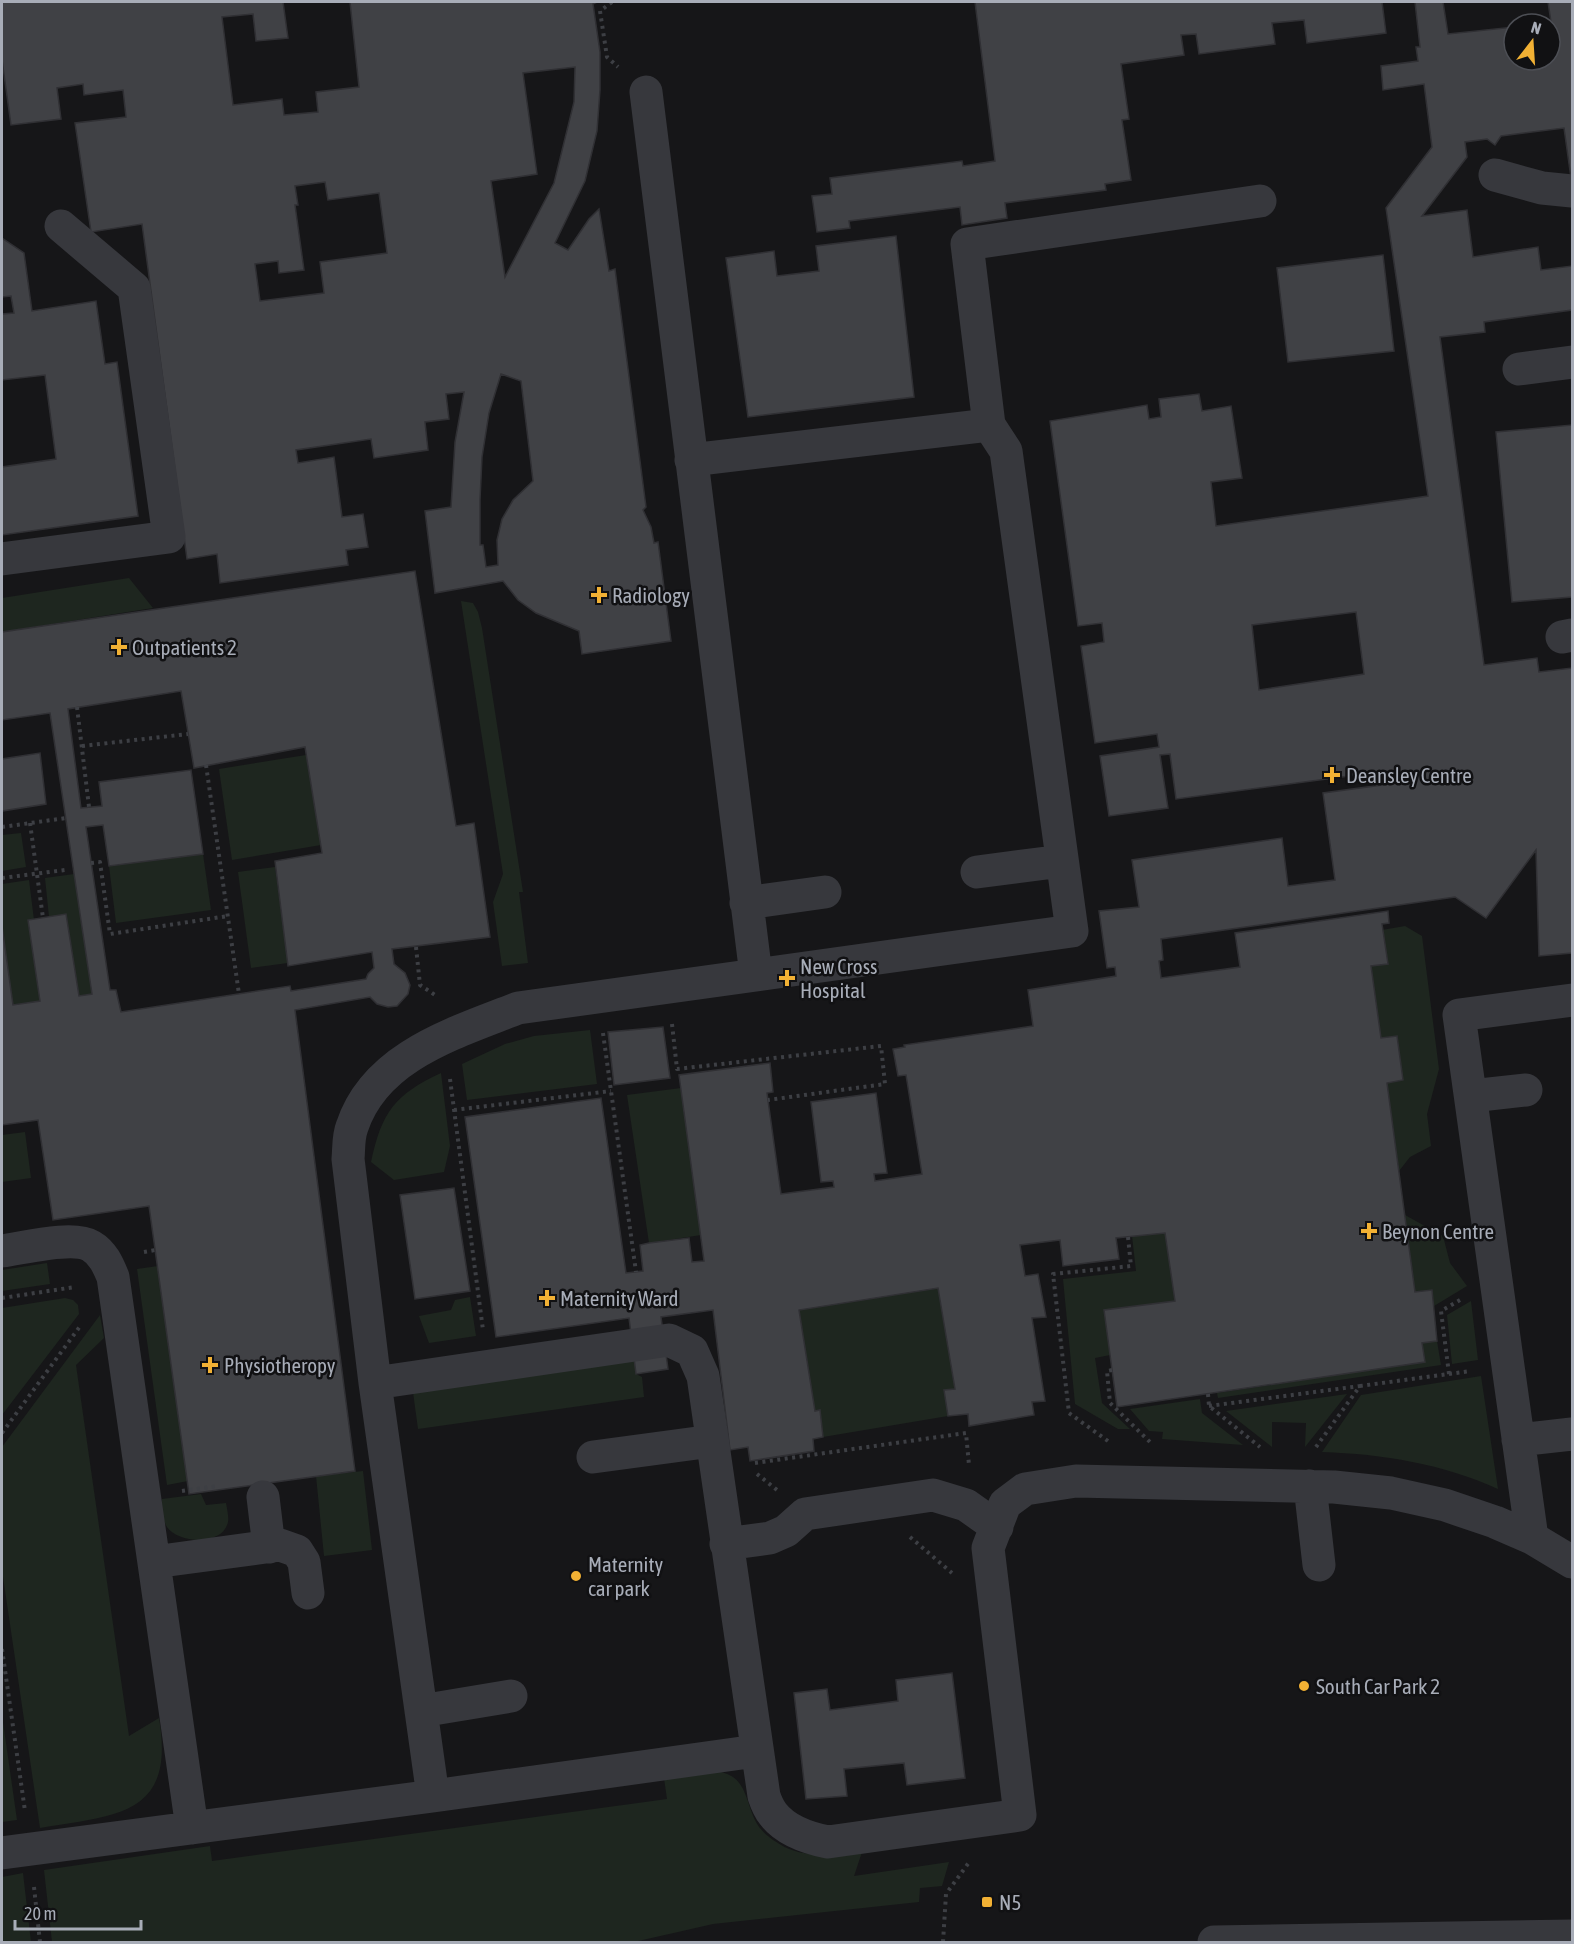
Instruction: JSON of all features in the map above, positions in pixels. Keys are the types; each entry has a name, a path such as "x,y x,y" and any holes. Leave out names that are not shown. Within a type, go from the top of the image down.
{"street":[{"path":"646,92 756,975"},
{"path":"1495,175 1542,188 1572,192"},
{"path":"433,1796 375,1383 348,1159 351,1128 366,1097 385,1075 413,1053 518,1008 1072,931 1006,451 989,425 967,244 1260,201"},
{"path":"2,560 169,537 134,288 61,226"},
{"path":"1519,369 1572,362"},
{"path":"691,460 989,425"},
{"path":"977,872 1062,861"},
{"path":"746,903 825,892"},
{"path":"1532,1538 1459,1016 1572,1000"},
{"path":"1470,1096 1526,1090"},
{"path":"2,1251 75,1240 92,1246 106,1260 113,1277 192,1828"},
{"path":"375,1383 669,1341 692,1351 702,1376 764,1796 772,1814 789,1828 807,1838 828,1842 1020,1815 988,1548 1005,1504 1025,1489 1076,1481 1310,1486 1391,1493 1445,1505 1495,1522 1532,1538 1572,1562"},
{"path":"1518,1440 1572,1434"},
{"path":"593,1457 714,1454"},
{"path":"1310,1486 1319,1565"},
{"path":"726,1544 770,1538 786,1531 805,1514 933,1495 966,1505 997,1527"},
{"path":"263,1497 269,1547"},
{"path":"154,1562 280,1545 297,1551 304,1562 308,1593"},
{"path":"421,1711 511,1696"},
{"path":"16,1851 756,1751"},
{"path":"1214,1942 1572,1936"}],"path":[{"path":"612,2 600,11 607,57 646,92"},
{"path":"76,707 89,807"},
{"path":"82,746 188,734"},
{"path":"206,765 240,993"},
{"path":"2,827 66,818"},
{"path":"30,823 43,918"},
{"path":"91,863 100,862 110,934 228,916"},
{"path":"2,878 64,870"},
{"path":"668,987 677,1069 881,1046 885,1084 768,1100"},
{"path":"598,997 636,1272"},
{"path":"445,1038 488,1366"},
{"path":"454,1110 611,1091"},
{"path":"1110,1443 1069,1413 1053,1274 1131,1266 1128,1237"},
{"path":"1449,1374 1441,1311 1496,1279"},
{"path":"2,1298 78,1287"},
{"path":"2,1433 85,1320"},
{"path":"1209,1406 1508,1367"},
{"path":"1112,1370 1107,1371 1110,1403 1153,1445 1143,1445"},
{"path":"1314,1450 1360,1386"},
{"path":"1208,1394 1209,1406 1265,1451"},
{"path":"714,1454 966,1433 971,1477 966,1505"},
{"path":"872,1504 953,1574"},
{"path":"2,1649 16,1851 40,1942"},
{"path":"943,1942 946,1894 974,1857 979,1821"}],"shaded area":[{"path":"129,578 153,608 2,632 2,598"},
{"path":"461,601 473,603 482,628 523,892 519,892 528,963 502,966 493,902 503,874"},
{"path":"306,755 321,845 232,860 219,769"},
{"path":"21,833 26,867 2,871 2,835"},
{"path":"203,854 211,910 116,923 109,866"},
{"path":"275,867 288,963 251,968 238,872"},
{"path":"74,874 92,994 79,996 66,914 49,917 45,878"},
{"path":"29,880 34,920 28,921 40,1001 13,1005 2,926 2,884"},
{"path":"1405,926 1422,936 1439,1069 1427,1114 1431,1146 1410,1157 1399,1171 1387,1083 1403,1080 1397,1036 1381,1038 1371,966 1388,963 1382,930"},
{"path":"590,1030 597,1084 467,1100 462,1064 505,1044 534,1036"},
{"path":"441,1073 450,1146 444,1172 394,1180 371,1162 380,1130 392,1107 401,1098 412,1089"},
{"path":"681,1088 701,1235 649,1243 627,1095"},
{"path":"25,1132 31,1178 2,1182 2,1135"},
{"path":"1405,1215 1443,1236 1450,1263 1467,1286 1434,1306 1432,1290 1415,1292"},
{"path":"1165,1233 1175,1301 1104,1310 1110,1355 1095,1358 1102,1403 1130,1429 1118,1429 1075,1404 1063,1279 1136,1271 1132,1236"},
{"path":"47,1263 50,1284 2,1291 2,1270"},
{"path":"158,1266 188,1481 167,1485 137,1269"},
{"path":"938,1288 955,1389 944,1390 948,1416 823,1437 820,1410 815,1411 799,1310"},
{"path":"470,1297 476,1336 429,1343 419,1316 451,1310 455,1300"},
{"path":"65,1298 73,1300 78,1305 79,1314 2,1415 2,1308"},
{"path":"1471,1301 1478,1360 1452,1364 1447,1315"},
{"path":"100,1315 104,1338 76,1365 129,1736 159,1718 162,1751 158,1775 149,1793 134,1805 115,1814 40,1828 2,1570 2,1447"},
{"path":"1437,1341 1441,1365 1218,1398 1217,1393 1424,1362 1422,1343"},
{"path":"635,1358 636,1374 642,1377 644,1397 418,1429 413,1392"},
{"path":"1481,1376 1498,1489 1456,1473 1412,1462 1368,1455 1322,1452 1361,1395"},
{"path":"1347,1394 1305,1447 1306,1423 1272,1422 1272,1447 1226,1411"},
{"path":"1200,1399 1202,1413 1243,1445 1162,1439 1163,1432 1149,1431 1130,1409"},
{"path":"363,1471 372,1550 324,1556 316,1476"},
{"path":"201,1494 206,1505 226,1503 228,1522 224,1530 210,1539 200,1540 181,1537 173,1533 164,1521 162,1499"},
{"path":"2,1715 17,1820 2,1822"},
{"path":"715,1771 733,1777 739,1783 758,1826 766,1835 782,1845 809,1854 862,1852 854,1876 949,1862 942,1886 920,1888 919,1902 713,1924 634,1942 52,1942 44,1870 210,1846 212,1861 667,1799 664,1778"},
{"path":"23,1873 31,1942 2,1942 2,1877"}],"building":[{"path":"2,2 283,2 288,38 256,41 253,14 222,17 233,105 282,99 284,115 318,112 316,92 359,87 350,2 597,2 593,4 600,52 597,131 585,181 555,243 568,250 589,219 599,209 609,271 615,269 646,507 643,510 651,527 654,543 658,542 671,641 582,654 579,631 536,613 518,600 503,581 435,593 425,511 451,507 455,442 464,392 446,394 449,419 425,422 428,450 374,458 371,439 296,450 298,463 334,457 342,517 363,514 368,547 346,550 348,565 220,583 217,554 187,559 142,224 91,232 75,123 126,117 123,90 84,95 83,84 57,88 61,119 11,125 2,60","holes":["575,67 574,102 554,183 505,277 491,181 537,174 523,73","325,182 328,200 379,193 387,253 320,262 324,293 260,301 255,264 278,261 279,273 304,270 295,205 298,205 295,186","501,374 521,381 533,481 513,500 502,519 497,540 498,565 486,567 483,545 480,545 480,500 482,457 489,413"]},
{"path":"975,2 1382,2 1386,33 1307,43 1304,20 1272,23 1275,44 1199,54 1196,34 1181,35 1184,55 1121,64 1129,119 1122,120 1131,180 1105,184 1106,190 1005,203 1007,218 962,225 960,207 849,221 850,228 817,232 812,196 832,194 830,178 962,161 963,166 995,161"},
{"path":"1415,2 1443,2 1448,34 1502,28 1502,72 1562,72 1562,12 1550,12 1548,2 1572,2 1572,178 1564,128 1501,136 1495,145 1487,139 1465,142 1467,157 1422,216 1467,210 1473,257 1538,247 1541,270 1572,266 1572,310 1484,322 1485,332 1440,337 1484,665 1537,658 1539,672 1572,668 1572,953 1539,956 1536,850 1486,918 1455,897 1161,939 1163,960 1159,961 1161,978 1240,967 1235,933 1388,911 1389,923 1382,924 1388,964 1371,966 1381,1038 1397,1036 1403,1080 1387,1083 1415,1292 1432,1290 1437,1341 1422,1343 1425,1362 1117,1407 1104,1310 1175,1301 1165,1233 1116,1238 1119,1259 1063,1266 1060,1240 1020,1245 1025,1276 1038,1274 1046,1317 1032,1318 1045,1401 1032,1402 1034,1415 969,1426 968,1414 948,1416 944,1390 955,1389 938,1288 799,1310 815,1411 820,1410 823,1437 813,1439 814,1451 750,1461 748,1447 730,1450 713,1310 661,1317 668,1369 636,1374 629,1318 496,1337 465,1117 601,1098 626,1273 643,1271 640,1245 649,1243 689,1238 692,1262 704,1261 679,1075 770,1063 773,1092 767,1093 781,1194 834,1187 833,1181 821,1182 811,1102 876,1093 887,1173 874,1174 875,1181 922,1174 906,1075 898,1076 893,1049 905,1047 904,1045 1033,1026 1028,990 1116,976 1115,967 1107,968 1099,911 1139,907 1132,860 1282,838 1288,886 1335,880 1323,793 1389,784 1387,771 1176,799 1170,754 1160,755 1168,808 1109,816 1100,756 1159,747 1157,734 1095,743 1081,646 1104,642 1102,623 1078,626 1050,421 1147,405 1149,419 1161,417 1159,399 1199,394 1202,411 1231,406 1242,478 1211,482 1216,526 1428,496 1386,208 1432,147 1424,84 1383,90 1381,66 1418,61 1416,47 1420,47","holes":["1356,612 1364,674 1259,690 1252,625"]},
{"path":"896,236 914,397 748,417 726,258 774,251 777,276 819,271 816,246"},
{"path":"2,238 24,253 32,311 96,301 105,364 117,362 138,516 2,535 2,467 56,459 45,375 2,380 2,314 14,313 11,296 2,297"},
{"path":"1383,255 1394,351 1288,362 1277,268"},
{"path":"1572,425 1572,597 1512,602 1496,432"},
{"path":"415,571 456,826 474,823 490,937 392,949 394,964 405,973 410,985 408,994 397,1006 388,1007 377,1004 370,997 295,1010 355,1471 189,1494 149,1206 53,1220 38,1120 2,1125 2,926 13,1005 40,1001 28,920 66,914 79,996 92,994 50,713 2,720 2,632","holes":["181,691 194,768 305,747 322,853 275,861 288,966 372,952 374,968 366,979 291,991 290,986 121,1012 116,990 110,990 86,827 103,825 109,866 203,854 191,770 99,782 102,806 81,808 68,709"]},
{"path":"40,753 46,804 2,811 2,759"},
{"path":"663,1027 670,1078 614,1085 608,1032"},
{"path":"454,1188 470,1291 415,1299 400,1195"},
{"path":"952,1673 965,1778 907,1785 904,1763 844,1769 847,1796 806,1799 794,1693 827,1689 830,1710 898,1701 896,1680"}],"place":[{"name":"Radiology","path":"599,595"},
{"name":"Outpatients 2","path":"119,647"},
{"name":"Deansley Centre","path":"1332,775"},
{"name":"New Cross Hospital","path":"787,978"},
{"name":"Beynon Centre","path":"1369,1231"},
{"name":"Maternity Ward","path":"547,1298"},
{"name":"Physiotheropy","path":"210,1365"},
{"name":"Maternity car park","path":"576,1576"},
{"name":"South Car Park 2","path":"1304,1686"},
{"name":"N5","path":"987,1902"}]}
